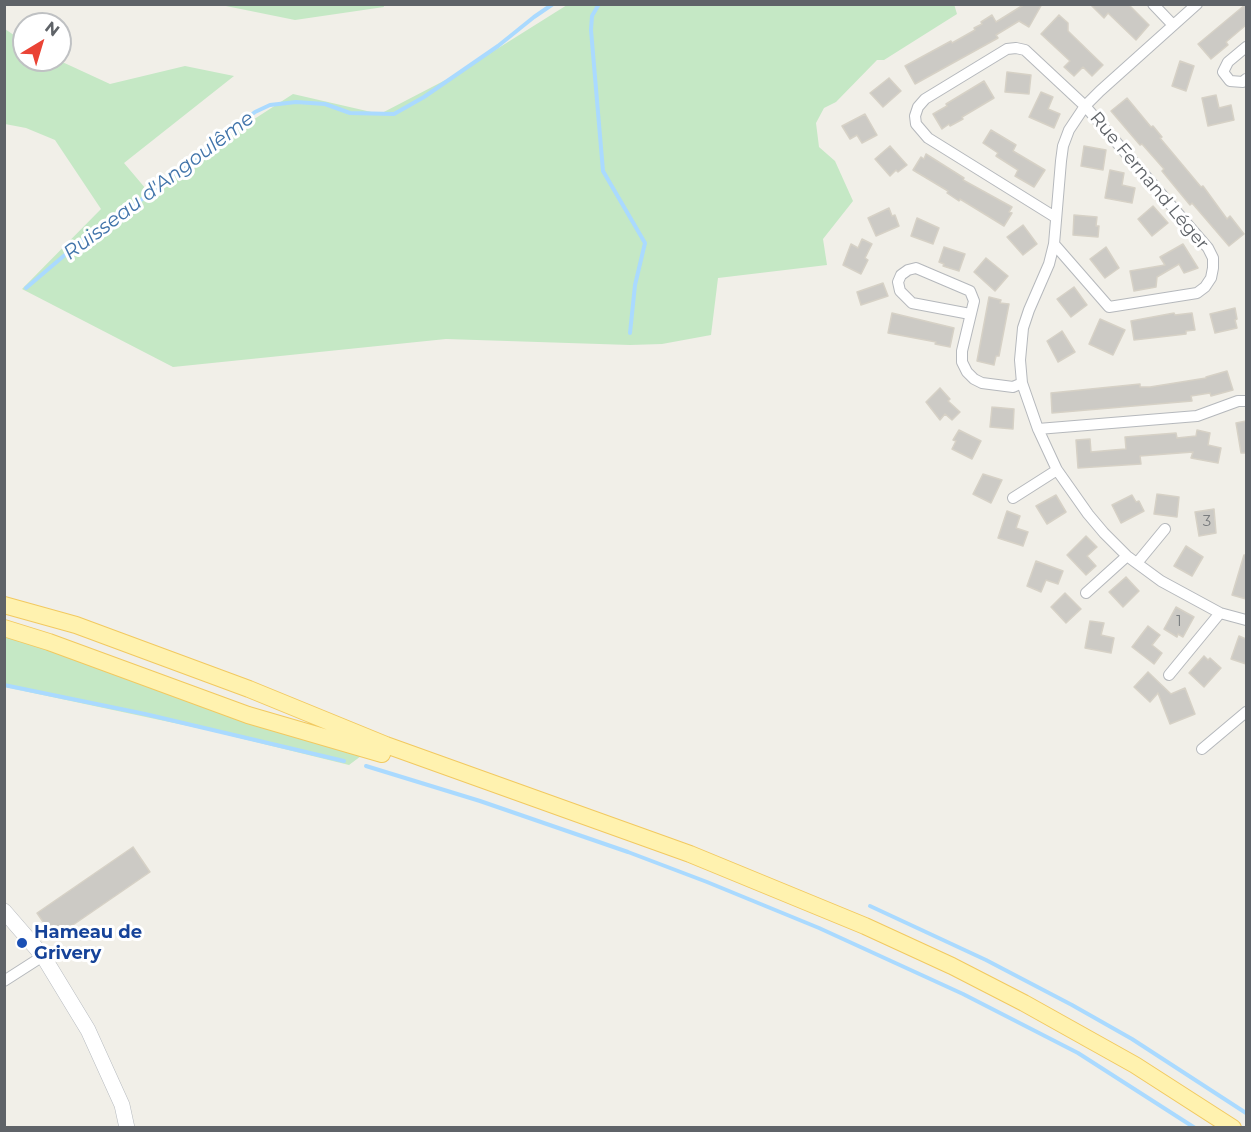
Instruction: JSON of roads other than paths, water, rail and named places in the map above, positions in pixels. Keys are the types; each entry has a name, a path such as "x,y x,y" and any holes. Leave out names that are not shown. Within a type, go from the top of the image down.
{"main road":[{"path":"4,605 76,625 249,689 375,741 690,854 865,926 952,966 1024,1003 1135,1065 1233,1128"},
{"path":"4,628 49,642 264,720 475,777"},
{"path":"1207,1111 1228,1128"}],"street":[{"path":"1153,4 1173,25"},
{"path":"1197,4 1085,106 1069,130 1063,146 1054,244 1049,264 1023,328 1020,360 1022,383 1038,429 1057,470 1088,514 1127,556 1161,581 1220,613 1246,620"},
{"path":"1246,47 1228,62 1222,72 1230,81 1243,82 1246,79"},
{"path":"1055,217 928,138 916,124 915,116 918,107 925,99 1007,49 1016,48 1025,50 1034,56 1085,106"},
{"name":"Rue Fernand Léger","path":"1054,244 1109,307 1197,293 1211,278 1213,258 1208,248 1085,106"},
{"path":"970,314 912,303 904,298 898,282 908,270 916,268 970,291 974,301 962,351 962,362 967,372 974,379 992,385 1013,387 1022,383"},
{"path":"1038,429 1197,416 1238,401 1246,401"},
{"path":"1013,498 1057,470"},
{"path":"1137,563 1165,529"},
{"path":"1086,593 1127,556"},
{"path":"1169,675 1220,613"},
{"path":"1202,750 1246,712"},
{"path":"4,911 43,956 88,1030 122,1105 127,1128"},
{"path":"4,981 43,956"}],"waterway":[{"name":"Ruisseau d'Angoulême","path":"26,288 86,237 132,207 255,112 270,105 296,102 325,104 350,113 394,114 424,97 498,46 553,4"},
{"path":"599,4 592,16 591,30 603,171 645,243 635,285 630,333"},
{"path":"4,685 145,714 344,761"},
{"path":"366,766 480,801 628,852 819,928 963,994 1078,1053 1195,1128"},
{"path":"870,906 986,960 1072,1005 1132,1039 1246,1113"}],"place":[{"name":"Hameau de Grivery","path":"22,943"}]}
